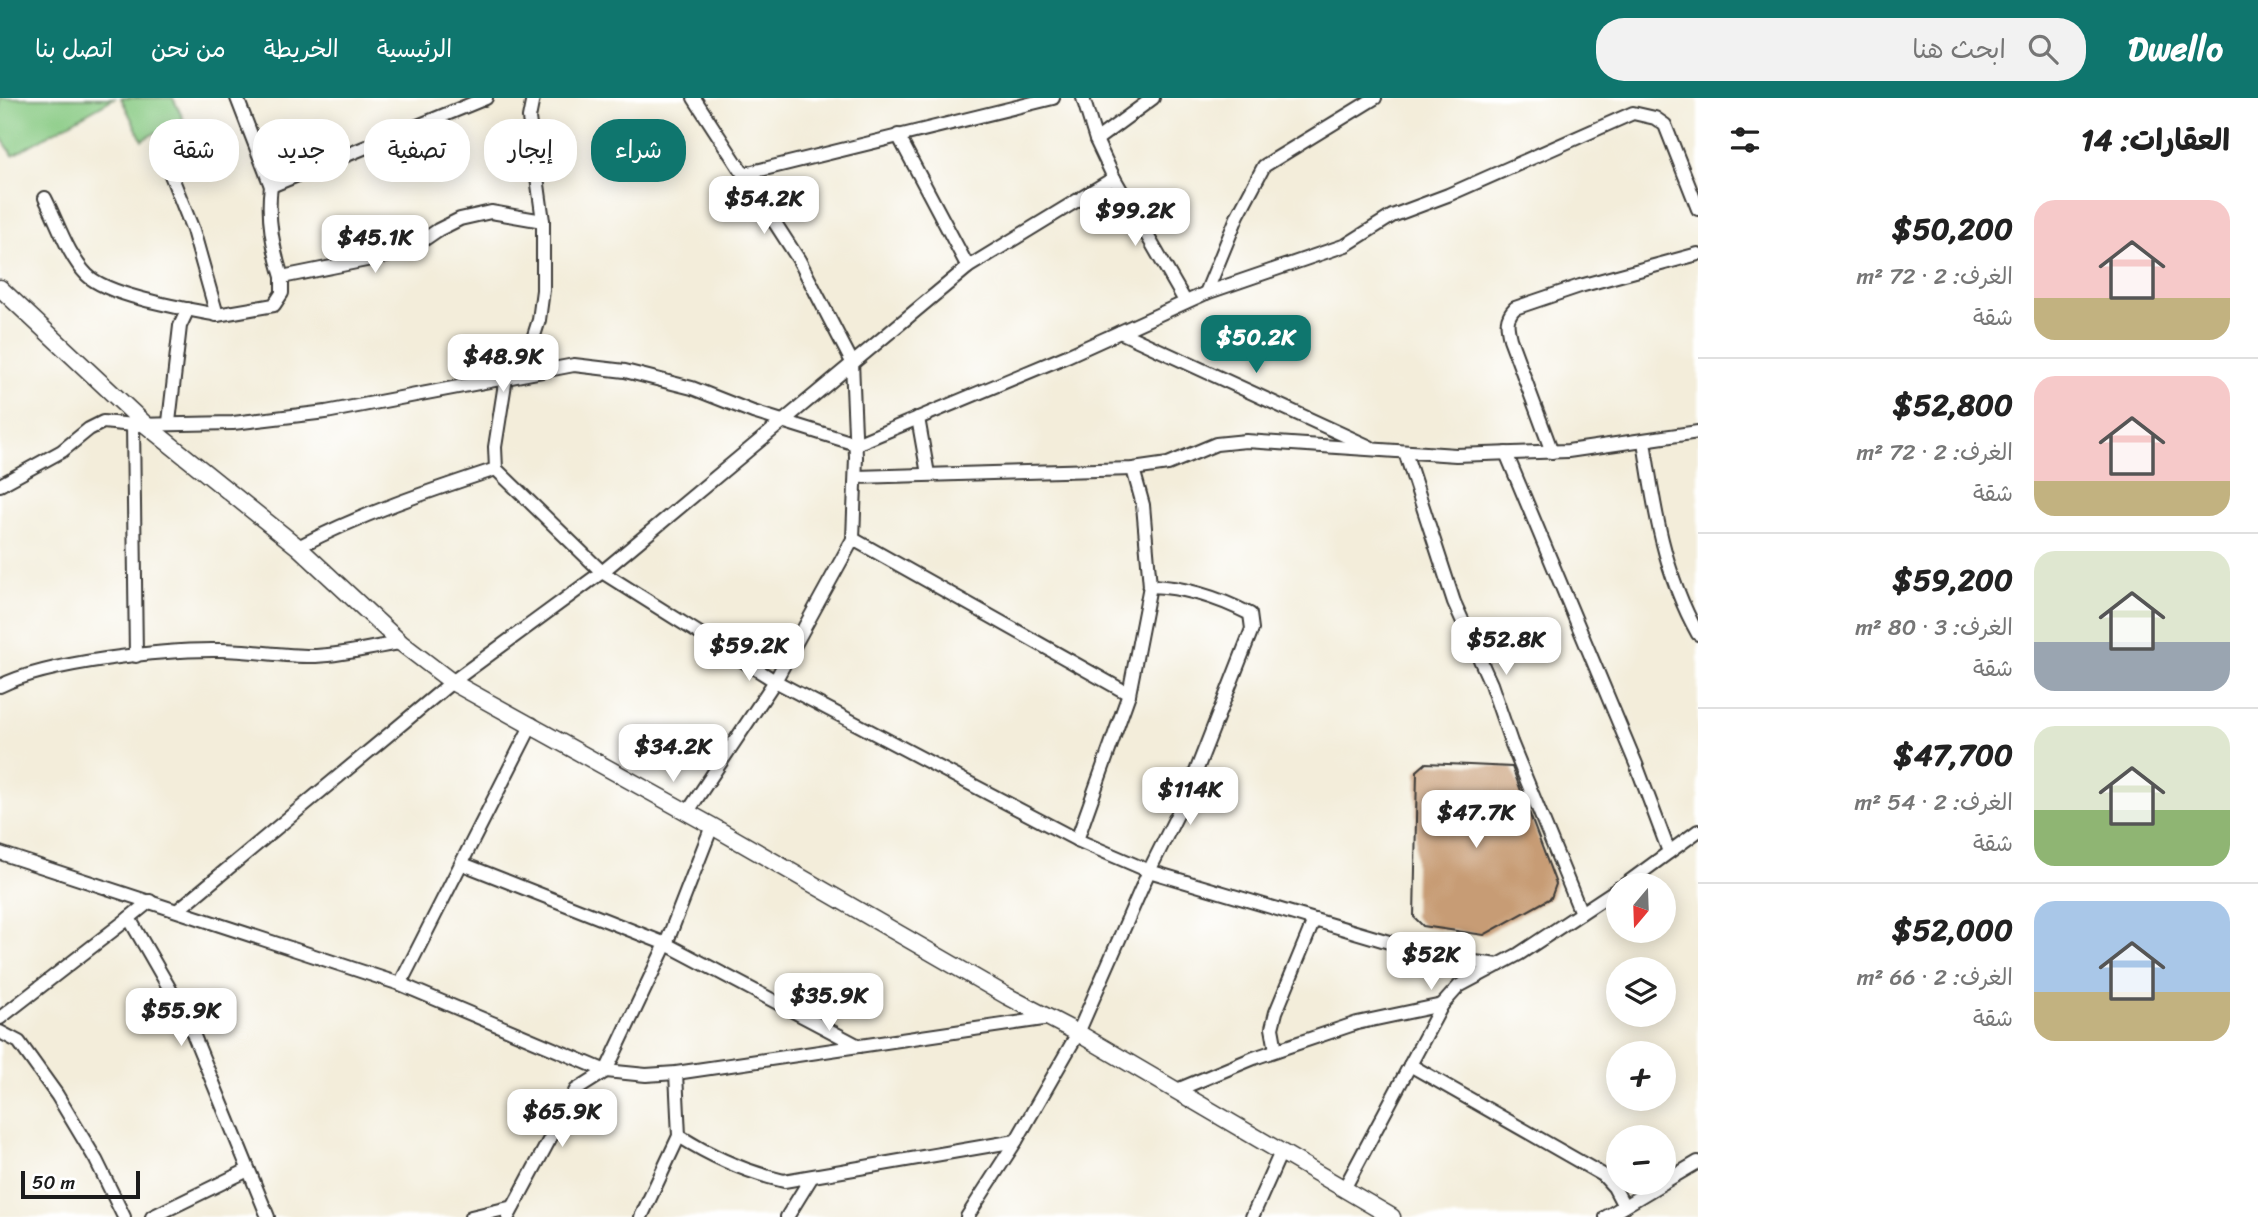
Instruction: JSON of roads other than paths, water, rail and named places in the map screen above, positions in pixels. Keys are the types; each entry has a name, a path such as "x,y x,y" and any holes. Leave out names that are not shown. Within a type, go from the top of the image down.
{"street":[{"path":"44,198 86,275 99,283 123,292 217,315 274,305 282,293 282,277 276,258 269,200 271,186 237,98"},
{"path":"271,186 485,98"},
{"path":"522,373 540,320 543,221 529,118 533,98"},
{"path":"687,813 775,681 853,539 856,477 852,362 799,260 694,98"},
{"path":"744,174 1054,98"},
{"path":"1083,98 1096,140 1114,178 1185,301"},
{"path":"1096,140 1153,98"},
{"path":"1206,293 1238,215 1264,166 1375,98"},
{"path":"0,485 62,451 89,429 103,422 139,425 169,422 233,423 326,412 574,365 625,371 692,388 856,444 1185,301 1346,245 1392,216 1448,195 1633,113 1655,118 1665,125 1698,209"},
{"path":"898,135 968,267"},
{"path":"178,910 452,682 602,572 968,267 1114,178"},
{"path":"174,182 197,242 217,315"},
{"path":"282,277 407,252 438,230 460,219 491,212 543,221"},
{"path":"1552,452 1510,339 1507,324 1509,314 1515,308 1580,286 1698,254"},
{"path":"0,288 139,425 298,547 401,643 452,682 532,724 1078,1033 1392,1217"},
{"path":"169,422 180,326 188,309"},
{"path":"1120,331 1178,361 1277,402 1376,450"},
{"path":"506,376 495,447 496,469 602,572 775,681 1077,840 1149,871 1450,959 1499,965"},
{"path":"918,418 928,474"},
{"path":"136,656 139,425"},
{"path":"856,477 1133,469 1168,464 1216,444 1246,440 1405,452 1506,453 1552,452 1698,432"},
{"path":"1644,441 1657,530 1685,612 1698,634"},
{"path":"1405,452 1454,602 1491,684 1511,742 1581,913"},
{"path":"1506,453 1636,764 1669,852"},
{"path":"298,547 334,528 496,469"},
{"path":"1077,840 1129,694 1150,586 1143,505 1133,469"},
{"path":"853,539 1129,694"},
{"path":"967,1217 1016,1141 1078,1033 1149,871 1186,797 1252,629 1250,614 1220,600 1170,587 1150,586"},
{"path":"0,686 53,669 136,656 221,650 264,655 314,656 401,643"},
{"path":"401,984 532,724"},
{"path":"471,1217 510,1212 576,1090 606,1071 666,944 712,826"},
{"path":"1640,873 1698,831"},
{"path":"0,853 401,984 606,1071 646,1075 676,1073 1051,1018"},
{"path":"463,864 666,944 859,1046"},
{"path":"1344,1189 1442,1005 1459,986 1499,965 1606,897"},
{"path":"0,1018 149,901"},
{"path":"129,918 187,1019 268,1217"},
{"path":"1276,1050 1272,1028 1276,1012 1314,920"},
{"path":"1177,1090 1276,1050 1357,1023 1442,1005"},
{"path":"0,1032 19,1042 57,1095 96,1160 124,1217"},
{"path":"1410,1065 1603,1175 1614,1187 1624,1206"},
{"path":"641,1217 679,1136 676,1073"},
{"path":"679,1136 709,1155 755,1174 784,1181 1016,1141"},
{"path":"1252,1217 1281,1152"},
{"path":"1676,1176 1698,1162"},
{"path":"152,1217 248,1170"},
{"path":"787,1217 811,1178"},
{"path":"1606,1217 1643,1195"}]}
